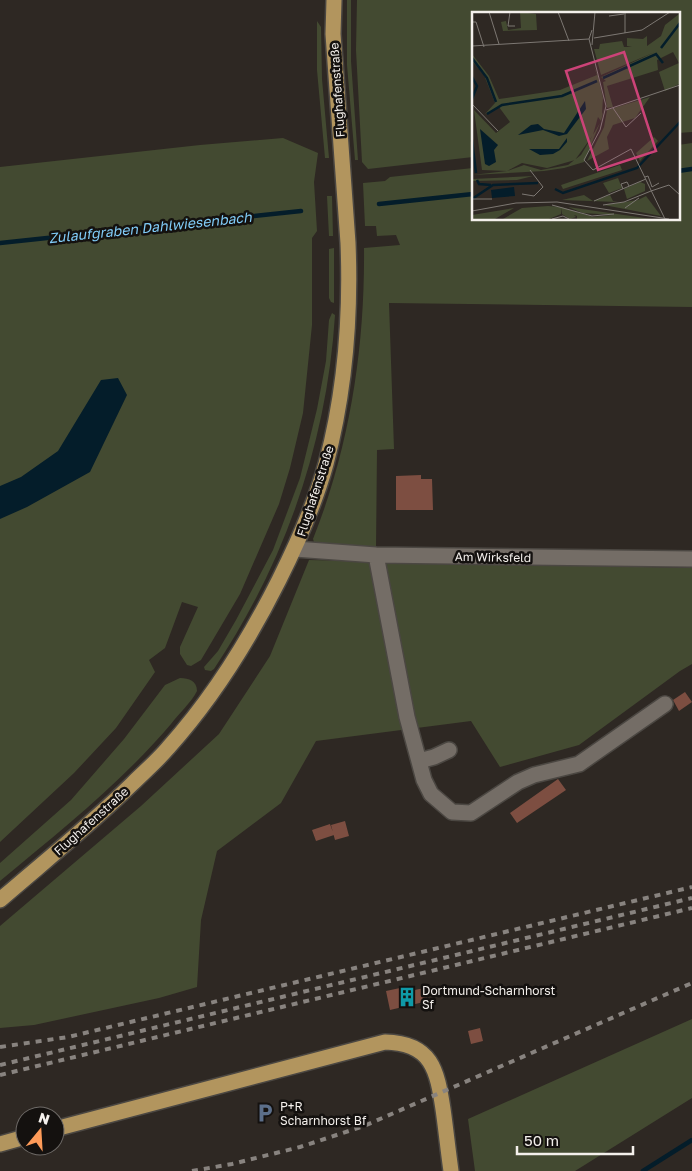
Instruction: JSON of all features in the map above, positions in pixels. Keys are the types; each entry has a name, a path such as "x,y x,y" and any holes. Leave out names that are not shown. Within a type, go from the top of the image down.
{"main road":[{"name":"Flughafenstraße","path":"0,900 106,809 167,750 215,689 241,649 264,611 310,514 326,465 341,392 348,333 350,273 333,34 334,0"},
{"path":"65,1127 134,1110 385,1042 396,1042 419,1050 435,1069 440,1086 451,1171"},
{"path":"0,1144 15,1140"}],"street":[{"name":"Am Wirksfeld","path":"295,549 376,555 692,559"},
{"path":"376,555 407,717 424,780 431,794 452,812 471,813 518,782 534,775 578,764 665,704"},
{"path":"419,761 449,750"}],"green space":[{"path":"347,0 351,0 351,61 358,160 355,160 347,65"},
{"path":"357,0 692,0 692,132 680,133 680,12 472,12 472,157 368,169 362,162 356,50"},
{"path":"317,21 321,27 322,79 329,158 325,158 317,70"},
{"path":"283,138 318,153 314,182 317,231 312,238 312,325 303,413 279,504 240,594 201,660 191,666 187,665 180,654 180,647 198,607 182,602 165,648 149,660 155,672 116,728 74,773 0,842 0,167"},
{"path":"692,143 692,307 389,303 394,449 377,450 376,549 320,546 314,542 313,539 337,468 353,396 362,322 364,248 400,245 396,235 377,236 376,226 365,226 363,183 385,181 390,177 472,168 472,220 680,220 680,145"},
{"path":"327,196 332,196 333,236 329,236"},
{"path":"334,248 334,303 329,298 329,249"},
{"path":"332,313 335,315 323,409 312,455 298,500 262,587 214,669 211,671 205,670 204,667 218,651 273,550 300,478 317,409 326,361 329,320"},
{"path":"309,560 692,568 692,664 579,745 500,767 471,721 316,741 281,803 217,851 201,920 197,987 159,998 34,1025 0,1028 0,926 141,806 219,734 270,656"},
{"path":"180,678 192,681 196,685 197,691 192,700 152,746 110,787 0,881 0,863 71,800 124,739 165,685"},
{"path":"692,1019 692,1098 575,1171 475,1171 468,1119"}],"water":[{"path":"118,378 127,395 90,472 27,507 0,519 0,486 21,477 58,451 101,380"}],"building":[{"path":"421,475 421,479 432,479 433,510 396,510 396,476"},
{"path":"685,692 692,702 679,711 673,700"},
{"path":"558,779 566,790 517,823 510,813"},
{"path":"345,821 349,836 335,840 331,825"},
{"path":"330,824 334,835 316,841 312,830"},
{"name":"Dortmund-Scharnhorst Sf","path":"400,988 401,993 424,988 428,1001 390,1010 386,991"},
{"path":"480,1028 483,1041 471,1044 468,1031"}],"waterway":[{"name":"Zulaufgraben Dahlwiesenbach","path":"680,171 692,169"},
{"name":"Zulaufgraben Dahlwiesenbach","path":"379,204 472,194"},
{"name":"Zulaufgraben Dahlwiesenbach","path":"0,243 301,211"},
{"path":"643,1171 692,1140"}],"railway":[{"path":"0,1047 68,1037 692,887"},
{"path":"0,1065 692,898"},
{"path":"0,1075 692,908"},
{"path":"192,1171 232,1164 300,1147 364,1126 692,983"}],"place":[{"name":"Dortmund-Scharnhorst Sf","path":"407,997"},
{"name":"P+R Scharnhorst Bf","path":"265,1113"}]}
